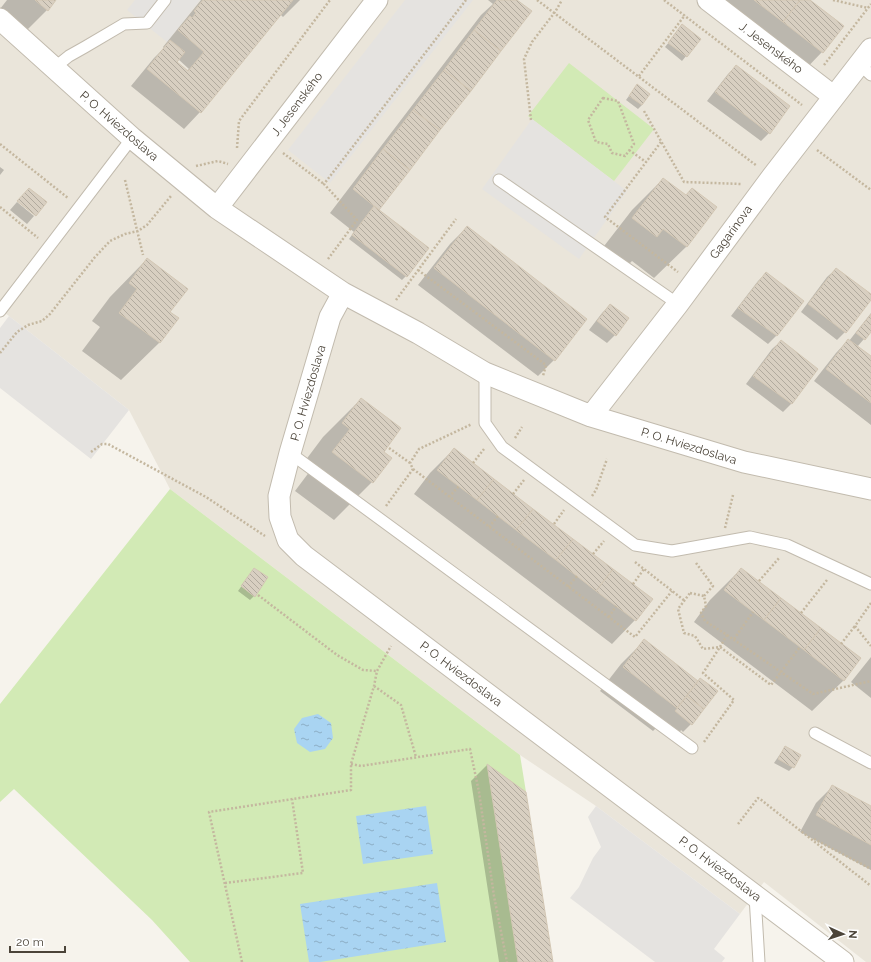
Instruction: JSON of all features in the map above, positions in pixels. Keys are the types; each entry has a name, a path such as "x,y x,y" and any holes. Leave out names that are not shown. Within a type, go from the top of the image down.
{"street":[{"name":"J. Jesenského","path":"217,208 377,0"},
{"name":"J. Jesenského","path":"708,0 834,96"},
{"name":"P. O. Hviezdoslava","path":"0,19 132,138 217,208 343,293 418,333 485,373 590,416 744,462 871,489"},
{"name":"Gagarinova","path":"590,416 678,304 834,96 867,63"},
{"name":"P. O. Hviezdoslava","path":"343,293 330,317 290,453 280,496 280,517 288,540 304,556 843,962"}],"lane":[{"path":"54,68 69,56 124,24 148,23 165,0"},
{"path":"0,311 132,138"},
{"path":"500,180 678,304"},
{"path":"485,373 485,423 502,447 635,545 672,551 750,537 787,545 871,584"},
{"path":"290,453 692,748"},
{"path":"815,733 871,763"},
{"path":"754,895 759,962"}],"path":[{"path":"237,150 239,121 330,0"},
{"path":"324,184 466,0"},
{"path":"537,0 555,12 758,166"},
{"path":"531,120 524,59 532,42 555,12 562,0"},
{"path":"664,0 808,110"},
{"path":"833,0 868,8"},
{"path":"820,70 871,4"},
{"path":"639,76 685,15"},
{"path":"603,98 618,101 634,144 629,150 625,156 612,153 608,144 596,142 588,120 603,98"},
{"path":"644,111 684,182 745,184"},
{"path":"661,142 605,217 682,274"},
{"path":"0,144 80,206"},
{"path":"812,146 871,190"},
{"path":"629,150 646,162"},
{"path":"279,151 324,184 356,220 326,262"},
{"path":"196,166 218,161 227,163 230,159"},
{"path":"125,180 143,255"},
{"path":"0,352 17,332 28,325 42,321 50,314 95,257 110,241 125,234 138,231 147,225 170,196"},
{"path":"0,207 49,247"},
{"path":"394,302 456,219"},
{"path":"418,270 546,365 543,377"},
{"path":"410,463 419,449 473,423"},
{"path":"91,452 102,444 108,444 206,497 265,536"},
{"path":"389,448 410,463 412,469 635,638 672,590"},
{"path":"473,463 484,449"},
{"path":"596,490 607,459"},
{"path":"378,518 412,469"},
{"path":"513,494 525,479"},
{"path":"449,497 459,486"},
{"path":"725,542 725,525 733,495"},
{"path":"554,524 565,509"},
{"path":"489,527 498,516"},
{"path":"593,554 605,540"},
{"path":"759,582 781,556"},
{"path":"635,562 685,601"},
{"path":"696,563 713,586 704,596"},
{"path":"633,584 644,569"},
{"path":"568,587 577,576"},
{"path":"801,613 828,578"},
{"path":"704,596 690,593 678,609 684,633 695,636 703,649 720,647 771,685 800,647"},
{"path":"258,595 337,655 363,670 377,671"},
{"path":"704,596 706,606 701,613 705,621 734,639 813,694 871,681"},
{"path":"841,644 871,604"},
{"path":"608,617 616,606"},
{"path":"734,639 753,612"},
{"path":"855,626 871,646"},
{"path":"692,748 696,752 734,700 703,673 727,635"},
{"path":"242,962 209,812 351,790 351,764 377,671 391,644"},
{"path":"374,686 401,705 416,757"},
{"path":"351,764 361,766 470,749 479,792 494,896 507,962"},
{"path":"738,824 758,798 871,886"},
{"path":"225,883 303,873 292,799"},
{"path":"808,836 871,869"}],"shaded area":[{"path":"0,0 871,0 871,962 866,962 764,882 740,914 596,806 520,755 170,489 129,410 0,309"},
{"path":"135,0 200,0 167,42 127,10"},
{"path":"405,0 473,0 330,183 288,150"},
{"path":"532,119 627,191 579,259 482,189"},
{"path":"9,316 129,410 91,459 0,388 0,328"},
{"path":"596,806 740,914 714,949 725,958 722,962 655,962 570,898 579,887 593,858 601,847 588,817"}],"green space":[{"path":"569,63 654,129 614,181 528,116"},
{"path":"170,489 520,755 526,792 487,765 518,962 190,962 152,920 14,789 0,802 0,704"}],"water":[{"path":"318,714 331,723 333,738 325,749 310,752 297,743 294,729 302,718"},
{"path":"426,806 433,854 363,864 356,816"},
{"path":"437,883 446,942 320,962 309,962 300,904"}],"building":[{"path":"35,0 56,0 48,11"},
{"path":"203,0 293,0 201,113 147,69 170,40 185,52 177,62 188,71 204,52 178,30 190,16 192,18 196,13 194,11"},
{"path":"497,0 517,0 532,11 501,51 474,30"},
{"path":"754,0 800,0 783,22"},
{"path":"800,0 810,0 844,26 823,53 783,22"},
{"path":"682,24 701,39 687,57 668,43"},
{"path":"474,30 501,51 471,91 444,70"},
{"path":"736,65 790,106 770,134 715,92"},
{"path":"444,70 471,91 440,130 413,110"},
{"path":"637,84 650,94 642,105 629,96"},
{"path":"413,110 440,130 410,170 383,149"},
{"path":"383,149 410,170 379,210 353,189"},
{"path":"663,178 686,195 692,188 717,207 687,247 663,229 657,237 632,218"},
{"path":"29,188 47,202 36,216 17,201"},
{"path":"374,206 429,248 407,277 352,235"},
{"path":"467,226 587,319 555,361 434,268"},
{"path":"147,258 188,289 170,312 179,318 160,343 119,313 137,289 129,283"},
{"path":"836,268 871,294 871,300 846,333 808,304"},
{"path":"766,272 804,301 777,336 738,308"},
{"path":"610,304 629,318 616,336 597,321"},
{"path":"871,314 871,332 865,340 856,333"},
{"path":"848,339 871,356 871,403 826,369"},
{"path":"781,340 818,369 792,404 753,376"},
{"path":"361,398 401,428 384,452 392,458 373,483 332,452 350,429 342,423"},
{"path":"454,448 494,479 477,500 437,470"},
{"path":"494,479 533,509 516,530 477,500"},
{"path":"533,509 573,539 556,560 516,530"},
{"path":"573,539 613,569 596,591 556,560"},
{"path":"254,568 268,577 255,597 241,586"},
{"path":"741,568 781,598 764,620 724,590"},
{"path":"613,569 653,599 636,621 596,591"},
{"path":"781,598 821,628 804,650 764,620"},
{"path":"821,628 861,658 844,681 804,650"},
{"path":"644,639 698,681 677,708 623,667"},
{"path":"700,678 718,691 704,709 687,696"},
{"path":"687,696 704,709 692,725 675,711"},
{"path":"785,746 801,755 794,768 778,759"},
{"path":"487,764 526,792 553,962 518,962"},
{"path":"832,785 871,806 871,845 816,815"}]}
